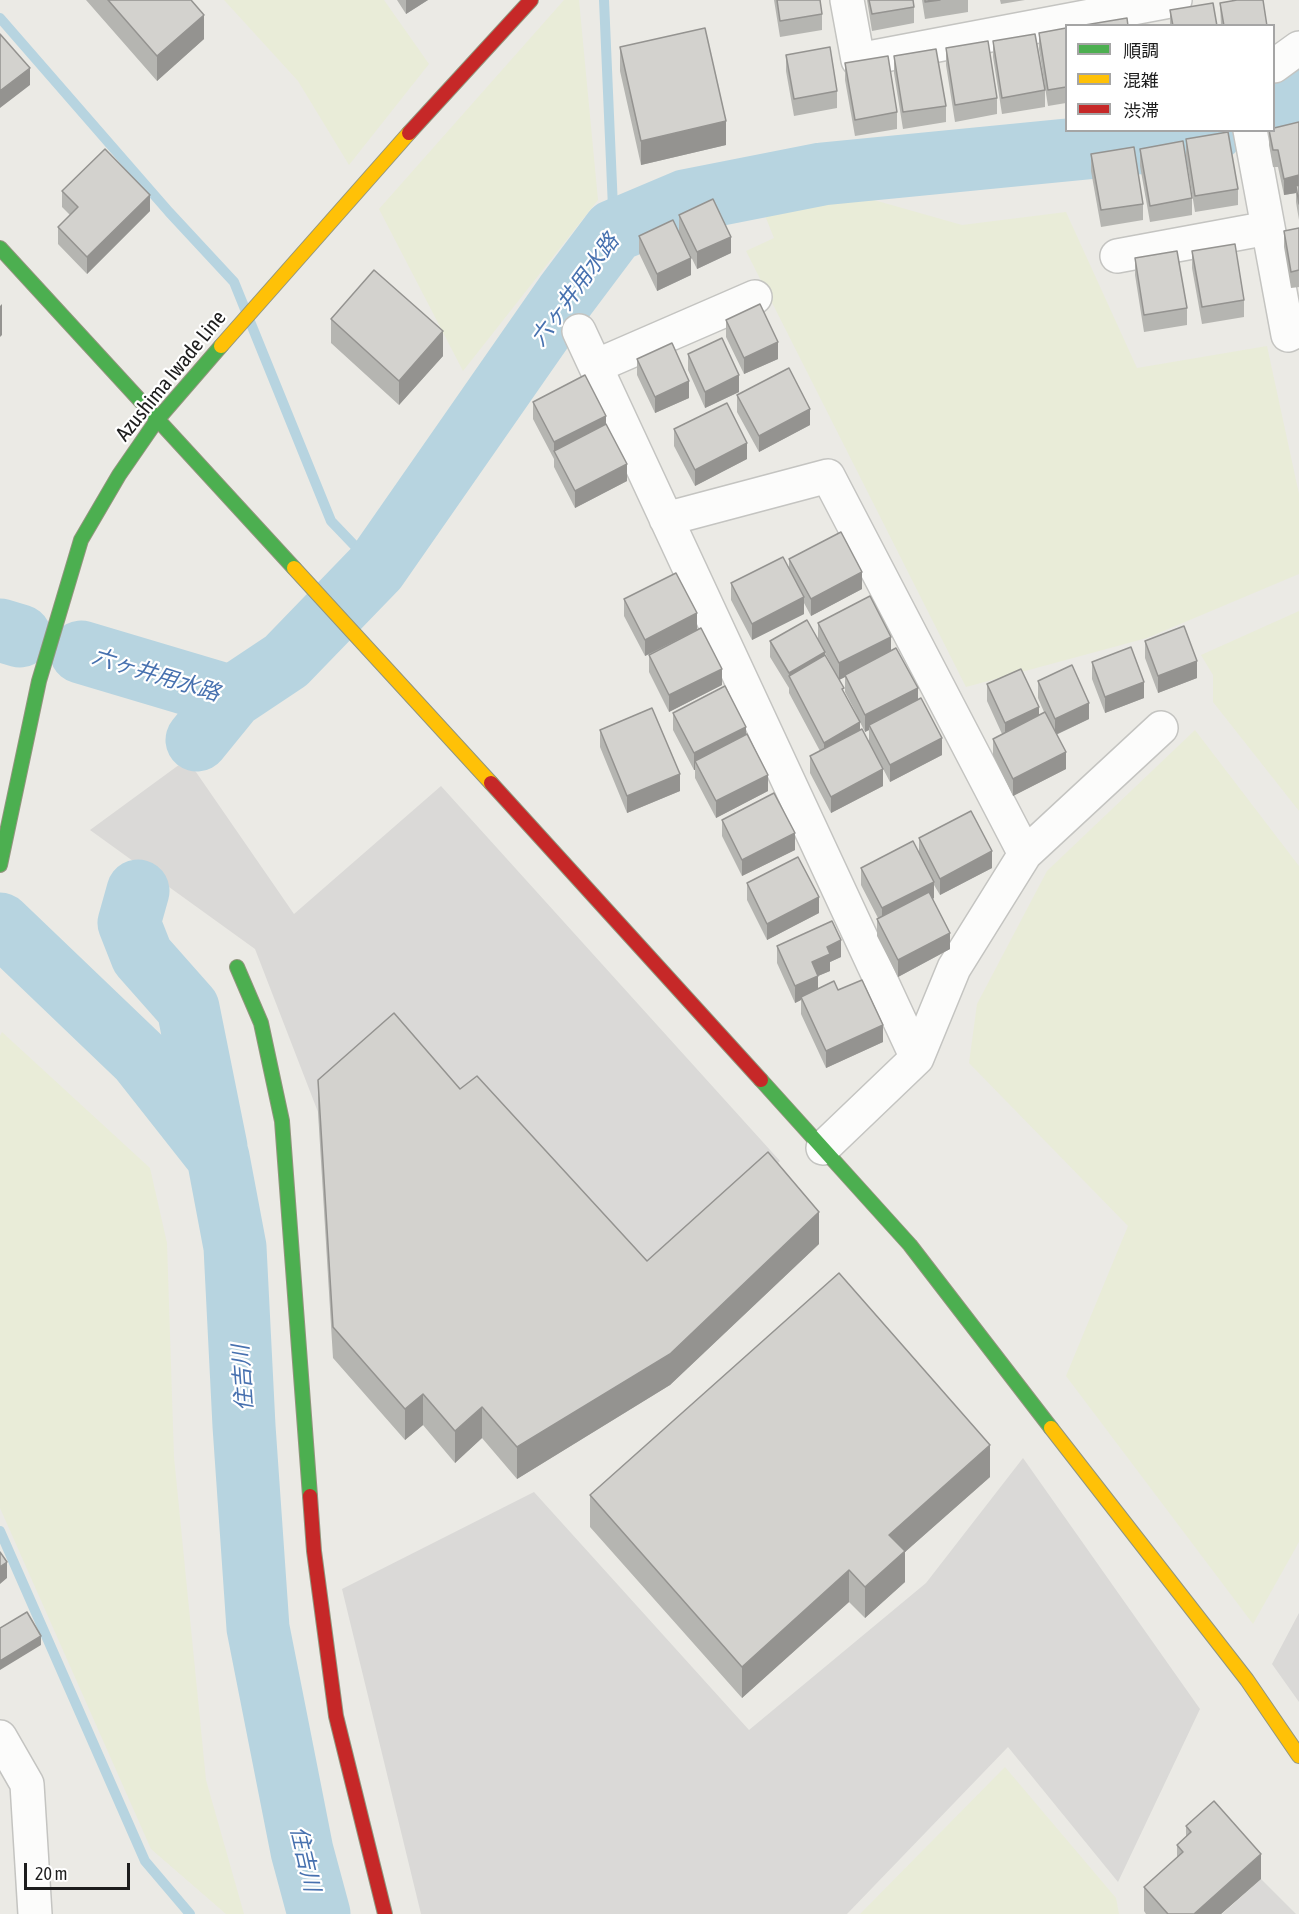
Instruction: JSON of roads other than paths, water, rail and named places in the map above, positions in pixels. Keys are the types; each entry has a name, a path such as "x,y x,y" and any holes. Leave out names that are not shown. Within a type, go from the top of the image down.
{"street":[{"name":"Azushima Iwade Line","path":"1,863 39,681 81,540 119,475 157,420 331,219 531,0"},
{"path":"847,0 858,60 1176,0"},
{"path":"1275,65 1299,48"},
{"path":"1250,132 1288,335 1299,330"},
{"path":"1117,256 1269,228"},
{"path":"0,248 316,595 343,621 910,1245 1248,1680 1299,1756"},
{"path":"596,366 755,297"},
{"path":"579,331 916,1058"},
{"path":"666,519 828,476 1025,854"},
{"path":"823,1148 916,1058 954,968 1025,854 1161,728"},
{"path":"237,967 261,1023 282,1121 314,1551 336,1716 385,1914"},
{"path":"0,1737 27,1784 35,1914"}],"waterway":[{"path":"604,0 614,231"},
{"path":"0,18 169,212 234,282 331,521 376,568"},
{"name":"六ヶ井用水路","path":"1275,100 1299,83"},
{"name":"六ヶ井用水路","path":"81,652 232,697 286,661 376,568 566,295 614,231 685,201 822,174 1138,143 1201,132"},
{"name":"六ヶ井用水路","path":"0,630 20,636"},
{"name":"六ヶ井用水路","path":"197,740 232,697"},
{"name":"六ヶ井用水路","path":"138,891 129,923 142,956 188,1008 216,1147"},
{"name":"住吉川","path":"0,924 140,1058 218,1157 235,1247 244,1426 258,1628 302,1851 319,1914"},
{"path":"0,1531 145,1861 190,1914"}]}
